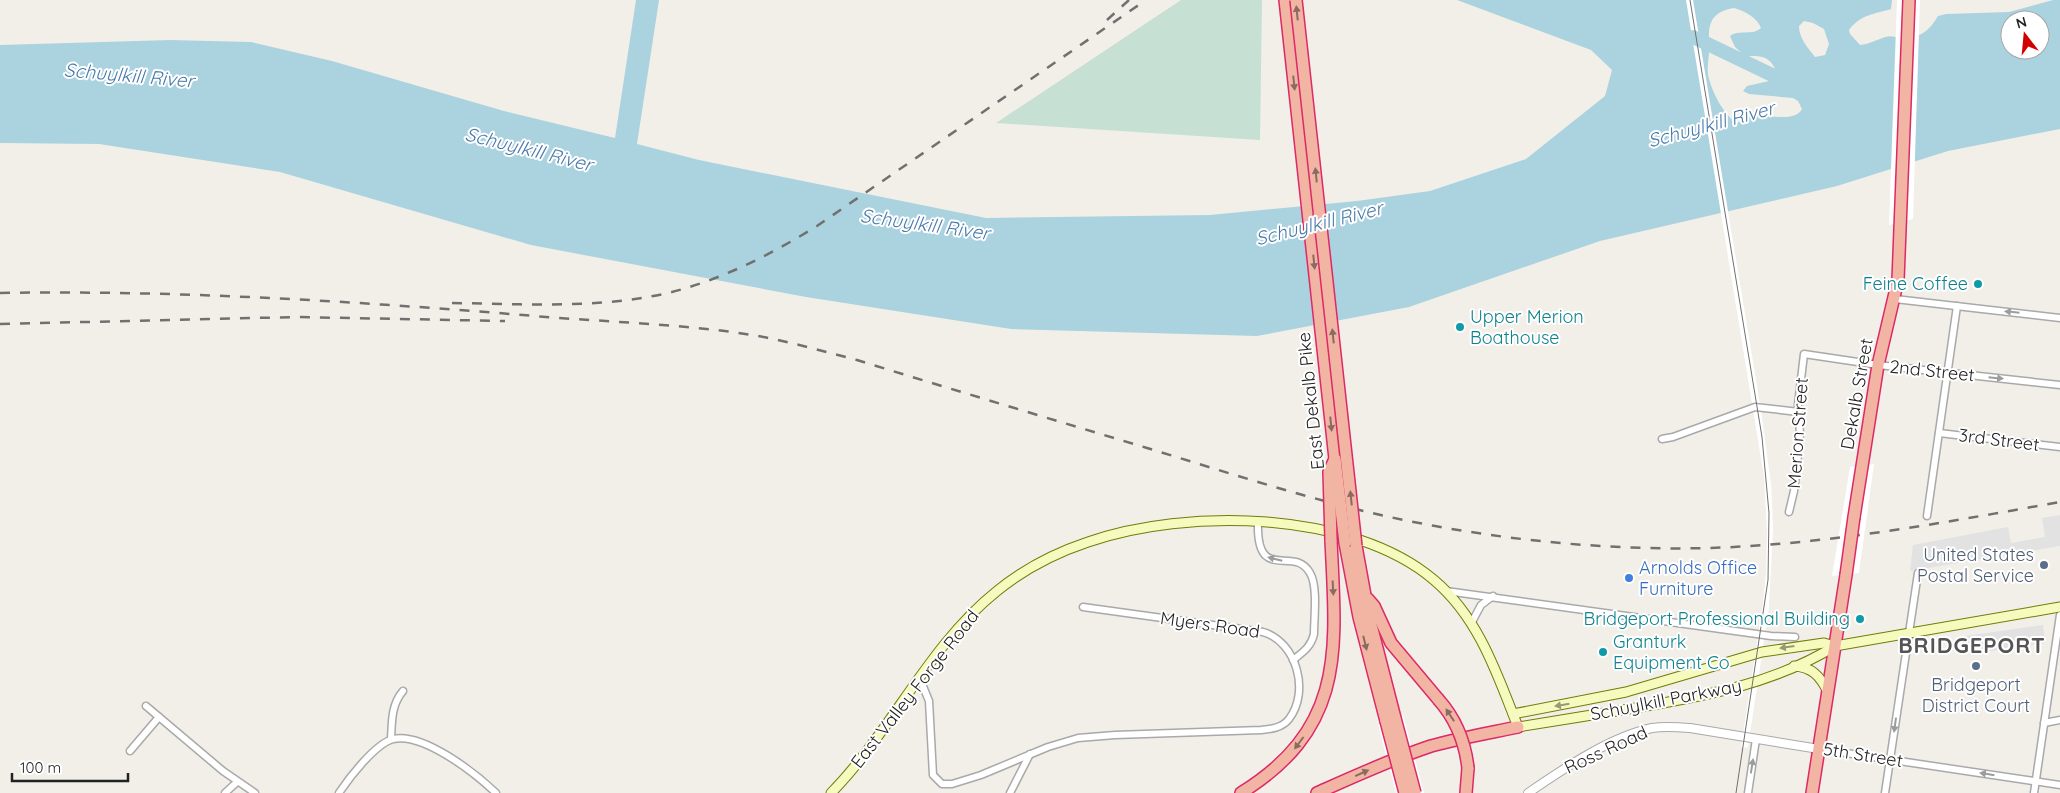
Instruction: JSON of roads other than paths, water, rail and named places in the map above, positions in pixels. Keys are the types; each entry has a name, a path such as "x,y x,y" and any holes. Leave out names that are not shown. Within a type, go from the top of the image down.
{"highway":[{"name":"East Dekalb Pike","path":"1285,0 1335,459 1351,545 1365,596 1405,793"},
{"name":"East Dekalb Pike","path":"1296,0 1359,617 1390,720 1415,793"},
{"name":"Dekalb Street","path":"1812,793 1878,365 1895,299 1899,268 1909,0"},
{"path":"1241,793 1267,776 1285,760 1304,736 1320,707 1330,675 1334,651 1334,612 1329,472 1335,459"},
{"path":"1365,596 1374,606 1386,634 1397,651 1438,699 1457,725 1464,746 1468,768 1466,793"},
{"path":"1317,793 1378,766 1431,746 1518,727"}],"main road":[{"name":"East Valley Forge Road","path":"831,793 860,760 956,630 986,600 1018,576 1051,557 1088,541 1130,531 1187,523 1258,522 1329,531 1375,544 1413,564 1446,591 1472,622 1488,652 1518,727"},
{"path":"1835,646 2060,607"},
{"name":"Schuylkill Parkway","path":"1513,714 1626,692 1762,652 1824,642 1835,646"},
{"name":"Schuylkill Parkway","path":"1518,727 1706,695 1747,684 1794,666 1835,646"},
{"path":"1794,666 1815,672 1822,680 1828,692"}],"street":[{"path":"1895,299 2060,318"},
{"path":"1927,516 1958,306"},
{"name":"2nd Street","path":"1804,354 1878,365 2060,385"},
{"name":"Merion Street","path":"1788,512 1794,491 1797,466 1800,434 1798,412 1804,354"},
{"path":"1662,439 1673,437 1755,407 1798,412"},
{"name":"3rd Street","path":"1939,433 2060,446"},
{"path":"1258,522 1258,541 1264,555 1272,559 1304,566 1313,579 1314,634 1312,642 1305,651 1293,660"},
{"path":"1885,793 1918,573"},
{"path":"1446,591 1771,636 1795,637"},
{"path":"1472,622 1480,604 1493,596"},
{"name":"Myers Road","path":"920,678 929,701 932,770 938,782 947,784 970,779 1062,742 1096,736 1272,729 1288,720 1298,698 1300,685 1293,660 1281,641 1274,635 1083,607"},
{"path":"2034,793 2060,615"},
{"path":"391,739 393,710 403,690"},
{"path":"146,706 237,782 255,793"},
{"path":"130,751 159,717"},
{"path":"2044,723 2060,720"},
{"name":"Ross Road","path":"1528,793 1573,763 1633,734 1663,727 1690,728"},
{"name":"5th Street","path":"1690,728 2060,785"},
{"path":"339,793 373,752 391,739 410,740 438,750 469,769 496,793"},
{"path":"1748,793 1756,739"},
{"path":"1010,793 1030,754"},
{"path":"225,793 237,782"}],"water":[{"path":"636,0 659,0 637,144 699,160 986,218 1210,215 1357,201 1430,191 1526,159 1605,96 1612,70 1591,50 1457,0 1892,0 1891,9 1863,18 1849,30 1850,34 1860,45 1887,36 1914,37 1927,30 1938,16 1946,14 2000,12 2000,60 2050,60 2050,10 2016,10 2053,0 2060,0 2060,129 1948,151 1837,186 1600,241 1409,307 1257,336 1011,329 806,297 531,245 280,172 99,144 0,143 0,45 170,40 251,42 332,61 504,111 615,138","holes":["1734,8 1753,18 1761,28 1754,32 1738,33 1730,36 1735,47 1745,56 1766,58 1778,74 1769,81 1747,86 1743,91 1749,94 1793,98 1798,101 1802,109 1798,113 1786,117 1756,115 1736,123 1722,108 1708,74 1709,35 1714,18 1725,10","1804,21 1824,29 1829,44 1825,55 1815,57 1802,39 1799,26"]}],"waterway":[{"name":"Schuylkill River","path":"1693,37 1791,84"}],"tram line":[{"path":"1690,0 1762,437 1769,513 1768,580 1736,793"}],"railway":[{"path":"1107,20 1129,0"},
{"path":"452,303 560,304 641,298 688,288 745,266 817,226 1146,0"},
{"path":"0,293 131,293 327,301 667,325 752,335 857,360 1325,501 1418,523 1550,542 1649,548 1753,546 1856,536 2060,502"},
{"path":"0,324 297,317 505,321"}],"place":[{"name":"Feine Coffee","path":"1978,284"},
{"name":"Upper Merion Boathouse","path":"1460,327"},
{"name":"United States Postal Service","path":"2044,565"},
{"name":"Arnolds Office Furniture","path":"1629,578"},
{"name":"Bridgeport Professional Building","path":"1860,619"},
{"name":"Granturk Equipment Co","path":"1603,652"},
{"name":"Bridgeport District Court","path":"1976,666"}],"district":[{"name":"BRIDGEPORT","path":"1972,645"}]}
